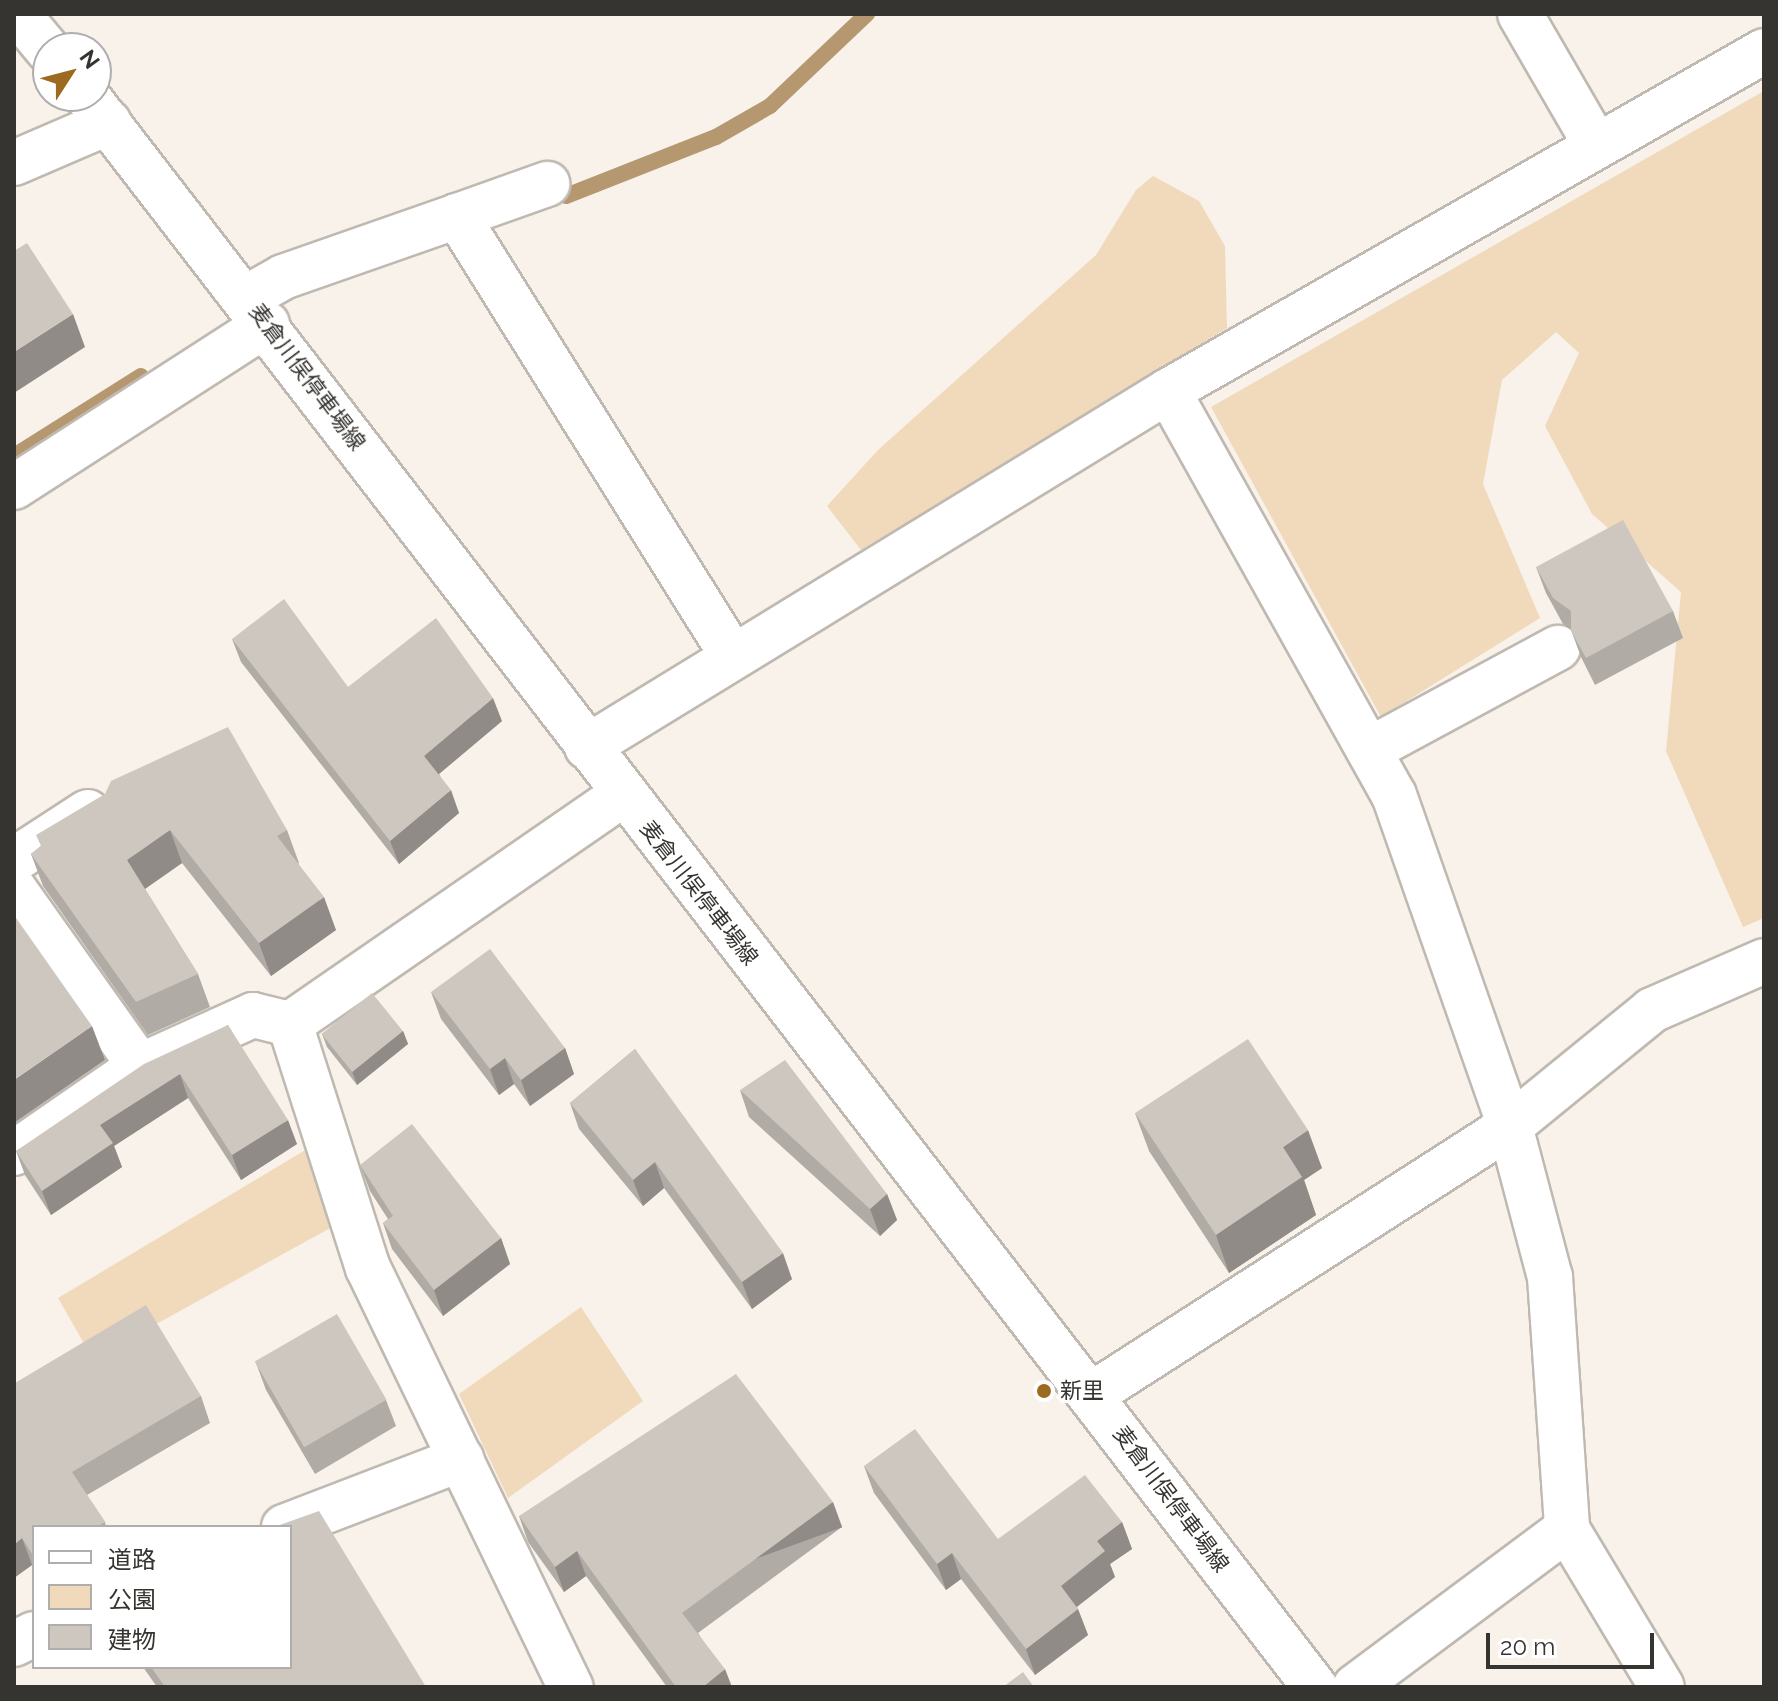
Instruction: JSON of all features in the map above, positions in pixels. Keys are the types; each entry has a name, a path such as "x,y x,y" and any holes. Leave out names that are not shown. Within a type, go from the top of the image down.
{"street":[{"path":"18,14 33,32"},
{"path":"1520,14 1596,145"},
{"path":"587,747 732,655 1168,391 1764,51"},
{"path":"14,163 93,112"},
{"name":"麦倉川俣停車場線","path":"100,112 256,311 622,795 1315,1687"},
{"path":"14,487 256,311 283,277 547,184"},
{"path":"457,216 732,655"},
{"path":"1168,391 1394,795 1510,1126 1550,1277 1567,1529 1662,1687"},
{"path":"1369,750 1558,648"},
{"path":"14,1153 140,1066 253,1015 290,1024 622,795"},
{"path":"14,860 100,804"},
{"path":"14,889 140,1066"},
{"path":"1091,1395 1510,1126 1652,1010 1764,961"},
{"path":"290,1024 368,1268 571,1687"},
{"path":"289,1525 461,1459"},
{"path":"1355,1687 1567,1529"},
{"path":"14,1644 32,1635"}],"green space":[{"path":"1764,91 1764,918 1743,927 1666,751 1681,592 1592,514 1545,426 1579,353 1556,332 1502,380 1483,484 1540,618 1381,717 1211,407"},
{"path":"1153,176 1199,201 1225,246 1227,328 861,550 827,506 878,450 1096,255 1136,190"},
{"path":"312,1146 332,1227 93,1359 58,1298"},
{"path":"581,1307 643,1401 508,1498 459,1394"}],"building":[{"path":"27,243 73,314 14,352 14,251"},
{"path":"1623,520 1673,611 1586,658 1571,631 1571,611 1553,598 1536,567"},
{"path":"284,599 348,687 436,618 493,698 424,756 451,790 390,841 232,639"},
{"path":"228,727 287,830 277,836 324,897 259,943 170,830 127,860 198,974 136,1002 31,854 41,846 36,835 105,794 111,781"},
{"path":"14,915 92,1026 14,1080"},
{"path":"490,949 565,1048 521,1080 505,1058 490,1069 431,992"},
{"path":"372,993 403,1031 352,1072 321,1034"},
{"path":"228,1025 288,1120 232,1155 180,1074 100,1125 113,1143 42,1191 16,1151 144,1064"},
{"path":"1248,1039 1308,1130 1283,1147 1302,1177 1216,1235 1135,1113"},
{"path":"635,1049 783,1253 742,1282 655,1162 633,1180 570,1103"},
{"path":"785,1060 887,1194 870,1209 740,1090"},
{"path":"412,1124 501,1238 434,1290 383,1223 393,1216 360,1165"},
{"path":"146,1305 201,1396 72,1472 105,1522 100,1525 32,1525 32,1554 22,1538 14,1545 15,1383"},
{"path":"337,1314 386,1400 304,1447 255,1362"},
{"path":"736,1374 833,1502 682,1613 725,1669 703,1687 676,1687 577,1551 555,1567 519,1516"},
{"path":"915,1429 998,1539 1085,1475 1122,1522 1097,1541 1105,1551 1061,1586 1078,1609 1026,1649 952,1553 937,1564 864,1466"},
{"path":"319,1511 426,1687 165,1687 152,1669 292,1669 292,1525 280,1525"},
{"path":"1023,1672 1034,1687 1003,1687"}],"waterway":[{"path":"566,196 716,137 770,106 867,14"},
{"path":"14,456 141,376"}],"place":[{"name":"新里","path":"1044,1391"}]}
